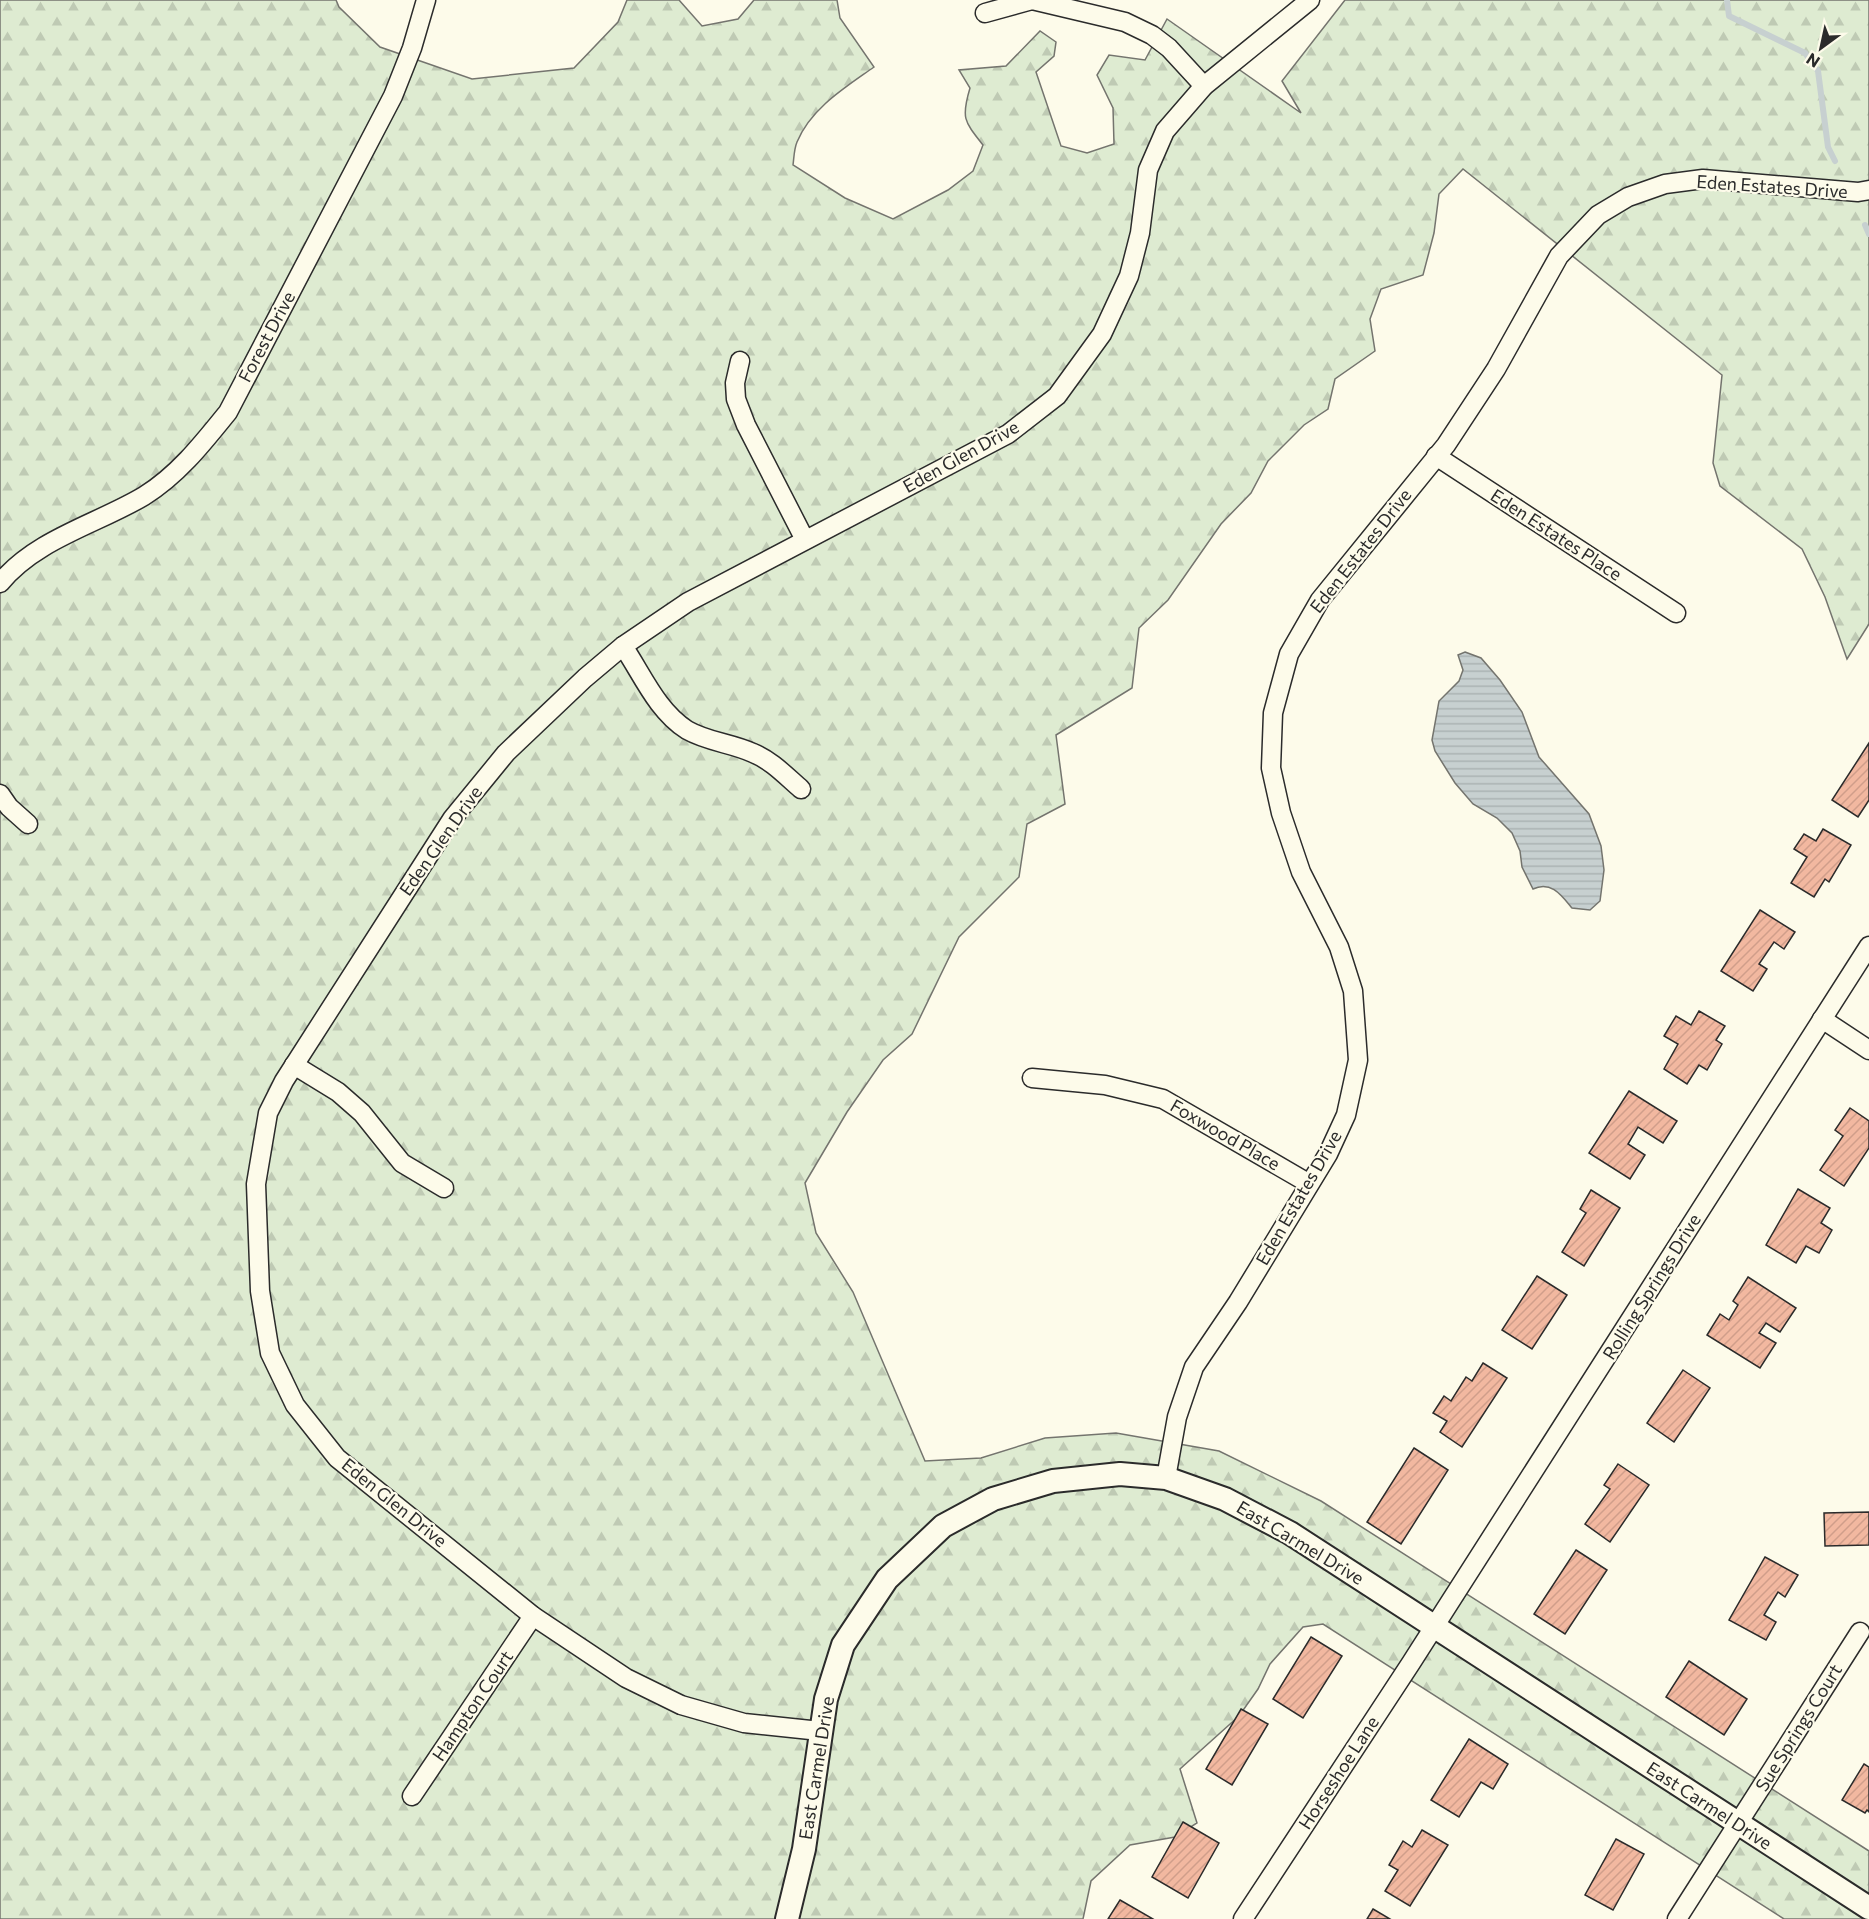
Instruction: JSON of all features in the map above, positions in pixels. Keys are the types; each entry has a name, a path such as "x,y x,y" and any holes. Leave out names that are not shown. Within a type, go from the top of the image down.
{"street":[{"name":"Forest Drive","path":"0,583 31,555 145,495 192,457 228,412 393,96 412,48 426,0"},
{"path":"985,13 1012,3 1032,0 1125,22 1152,35 1204,86"},
{"name":"Eden Glen Drive","path":"820,1731 744,1723 681,1705 626,1678 533,1616 337,1458 295,1405 270,1353 260,1291 256,1184 268,1113 294,1065 452,819 506,753 585,678 623,646 688,602 1008,434 1057,396 1102,334 1129,276 1140,233 1148,170 1165,131 1204,86 1310,0"},
{"name":"Eden Estates Drive","path":"1166,1478 1176,1417 1194,1367 1238,1302 1308,1183 1328,1154 1346,1115 1358,1060 1353,992 1339,947 1301,872 1281,813 1271,768 1274,713 1289,654 1320,600 1446,445 1496,369 1559,256 1598,215 1628,197 1665,184 1703,179 1858,192 1869,190"},
{"path":"740,361 735,383 736,399 746,425 805,540"},
{"name":"Eden Estates Place","path":"1436,456 1676,613"},
{"path":"623,646 661,706 675,720 709,740 759,756 801,789"},
{"path":"0,794 9,807 28,824"},
{"name":"Rolling Springs Drive","path":"1433,1626 1869,946"},
{"path":"1822,1019 1869,1050"},
{"path":"294,1065 338,1092 362,1113 402,1163 444,1188"},
{"name":"Foxwood Place","path":"1032,1078 1105,1085 1163,1099 1308,1183"},
{"name":"East Carmel Drive","path":"787,1919 804,1849 826,1699 843,1645 887,1579 943,1526 993,1499 1053,1481 1120,1474 1166,1478 1225,1499 1290,1533 1869,1908"},
{"name":"Hampton Court","path":"412,1796 533,1616"},
{"name":"Horseshoe Lane","path":"1243,1919 1433,1626"},
{"name":"Sue Springs Court","path":"1738,1824 1860,1632"},
{"path":"1677,1919 1738,1824"}],"green space":[{"path":"0,0 336,0 339,7 380,47 472,79 574,68 618,22 627,0 679,0 702,26 738,19 754,0 837,0 840,18 874,67 830,99 811,119 797,142 793,165 845,198 893,219 948,190 973,171 983,145 966,119 970,88 959,70 1006,66 1040,31 1056,42 1054,56 1036,72 1061,146 1087,153 1114,144 1113,108 1097,75 1109,55 1145,60 1167,19 1301,113 1282,81 1345,0 1869,0 1869,624 1847,659 1825,597 1802,549 1720,486 1713,463 1722,375 1463,169 1439,194 1434,233 1423,275 1381,289 1370,319 1375,351 1335,379 1328,409 1304,425 1268,461 1251,493 1221,524 1168,600 1139,628 1132,688 1056,735 1065,804 1027,824 1019,877 959,937 912,1034 883,1060 847,1112 805,1183 816,1233 853,1292 925,1461 981,1458 1045,1438 1116,1433 1219,1451 1321,1501 1869,1851 1869,1919 1784,1919 1323,1624 1303,1627 1270,1664 1258,1689 1239,1716 1180,1769 1197,1823 1175,1837 1130,1845 1091,1881 1083,1919 0,1919"}],"shaded area":[{"path":"1465,652 1481,658 1500,680 1522,712 1539,757 1589,814 1601,846 1604,870 1600,901 1590,910 1572,908 1560,894 1551,888 1545,886 1533,889 1522,867 1520,851 1512,833 1497,818 1473,804 1455,783 1435,751 1432,740 1439,701 1459,681 1463,670 1458,655"}],"building":[{"path":"1869,743 1869,800 1858,817 1832,800"},
{"path":"1823,829 1851,845 1829,882 1825,879 1814,897 1791,883 1807,857 1794,849 1804,834 1816,841"},
{"path":"1760,910 1795,932 1784,949 1774,942 1759,964 1767,969 1753,991 1721,971"},
{"path":"1699,1011 1725,1026 1716,1040 1722,1044 1707,1070 1699,1065 1687,1084 1664,1069 1678,1044 1664,1036 1676,1016 1691,1025"},
{"path":"1629,1091 1677,1121 1663,1143 1638,1127 1628,1144 1645,1155 1630,1179 1589,1153"},
{"path":"1850,1108 1869,1121 1869,1148 1844,1186 1820,1170 1843,1136 1835,1130"},
{"path":"1798,1189 1830,1208 1821,1223 1832,1230 1819,1253 1806,1246 1796,1263 1766,1245"},
{"path":"1591,1190 1620,1208 1584,1266 1562,1252 1586,1213 1580,1209"},
{"path":"1537,1276 1567,1295 1532,1349 1502,1330"},
{"path":"1748,1277 1796,1308 1780,1332 1766,1323 1759,1333 1776,1343 1760,1368 1707,1335 1720,1314 1729,1320 1738,1305 1733,1301"},
{"path":"1483,1363 1507,1378 1462,1447 1440,1432 1447,1421 1433,1413 1444,1396 1451,1401 1466,1377 1472,1381"},
{"path":"1683,1370 1710,1388 1674,1442 1647,1423"},
{"path":"1414,1448 1448,1470 1401,1544 1367,1522"},
{"path":"1618,1464 1649,1485 1610,1542 1585,1524 1610,1489 1604,1485"},
{"path":"1869,1512 1869,1545 1825,1546 1824,1513"},
{"path":"1576,1550 1607,1570 1565,1634 1534,1614"},
{"path":"1765,1557 1798,1575 1785,1597 1778,1592 1764,1615 1776,1622 1766,1640 1729,1620"},
{"path":"1311,1637 1342,1656 1303,1718 1273,1699"},
{"path":"1689,1661 1747,1699 1724,1735 1666,1697"},
{"path":"1241,1709 1268,1724 1232,1785 1206,1769"},
{"path":"1469,1739 1508,1764 1493,1789 1481,1782 1459,1817 1431,1800"},
{"path":"1864,1764 1869,1767 1869,1812 1867,1810 1865,1813 1842,1800"},
{"path":"1183,1822 1219,1843 1188,1898 1152,1877"},
{"path":"1422,1830 1448,1845 1410,1906 1385,1891 1398,1870 1389,1865 1403,1841 1412,1847"},
{"path":"1616,1839 1644,1854 1613,1910 1585,1895"},
{"path":"1120,1900 1153,1919 1108,1919"},
{"path":"1373,1909 1390,1919 1367,1919"}],"waterway":[{"path":"1727,0 1729,16 1805,53 1818,71 1828,147 1835,161"},
{"path":"1865,225 1869,234"}]}
